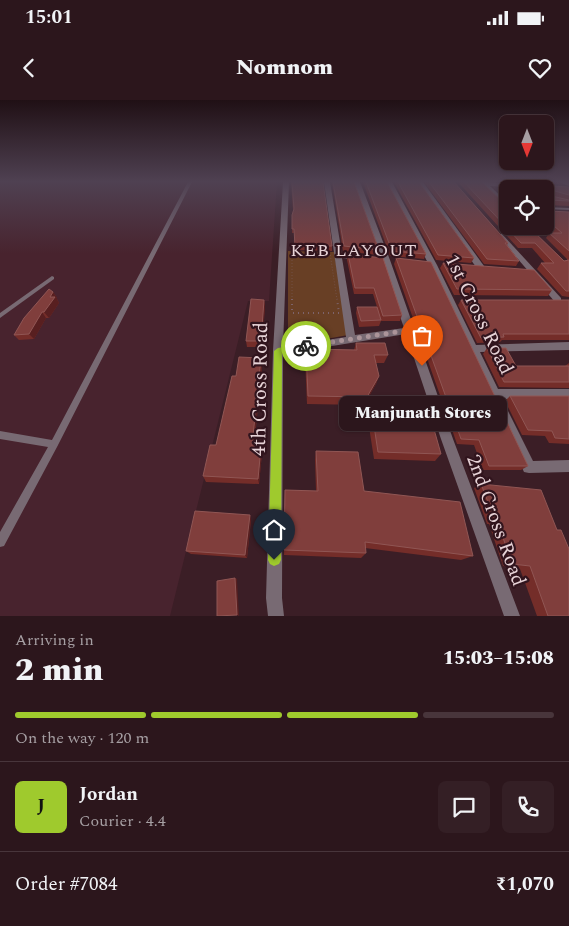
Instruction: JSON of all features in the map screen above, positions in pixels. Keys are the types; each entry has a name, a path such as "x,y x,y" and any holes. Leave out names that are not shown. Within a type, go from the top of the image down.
{"street":[{"name":"4th Cross Road","path":"276,616 274,598 278,351 285,206"},
{"path":"331,206 352,338"},
{"name":"2nd Cross Road","path":"366,206 447,439 512,616"},
{"name":"1st Cross Road","path":"402,206 454,300 473,350 530,467 569,466"},
{"path":"437,206 481,268"},
{"path":"554,212 569,213"},
{"path":"496,231 558,300"},
{"path":"340,256 368,259"},
{"path":"471,268 490,269"},
{"path":"525,272 533,272"},
{"path":"548,300 569,301"},
{"path":"278,351 410,330"},
{"path":"473,350 569,346"},
{"path":"495,394 569,394"}],"lane":[{"path":"0,542 54,444 178,206"},
{"path":"554,208 569,209"},
{"path":"0,316 52,278"},
{"path":"0,435 54,444"}],"path":[{"path":"292,253 330,254 339,313 292,313 292,253"}],"shaded area":[{"path":"0,206 275,206 269,301 248,301 170,616 0,616"},
{"path":"288,251 334,252 348,335 288,346"}],"building":[{"path":"294,206 326,206 332,246 295,246 294,229 292,229"},
{"path":"337,206 363,206 379,250 344,246"},
{"path":"375,206 400,206 426,254 392,251"},
{"path":"411,206 436,206 474,258 438,255"},
{"path":"447,206 475,206 508,243 505,243 519,261 487,259"},
{"path":"487,206 499,206 499,219"},
{"path":"554,211 569,212 569,251 551,235 562,233 554,226"},
{"path":"514,235 537,235 564,261 569,260 569,291 566,291 541,263 554,263 535,243 521,243"},
{"path":"348,254 383,258 402,315 383,316 374,288 355,288"},
{"path":"396,258 431,262 528,466 489,466 479,440 461,439"},
{"path":"443,263 534,270 552,290 457,289"},
{"path":"49,289 53,292 50,297 55,297 44,312 42,312 29,334 14,335 24,318"},
{"path":"251,299 264,300 261,341 246,341"},
{"path":"461,300 569,300 569,334 503,334 504,337 481,338"},
{"path":"357,307 377,307 381,320 361,321"},
{"path":"356,343 385,343 388,355 374,355 379,376 367,397 308,396 306,349 357,350"},
{"path":"487,348 506,348 516,366 569,366 569,382 504,382"},
{"path":"239,357 261,358 252,446 261,447 258,479 203,476 210,445 216,445 232,376 236,376"},
{"path":"510,396 569,396 569,439 555,438 552,431 528,430"},
{"path":"371,406 428,408 441,454 378,452"},
{"path":"316,451 358,452 364,491 460,502 473,556 365,542 366,553 284,550 285,490 318,491"},
{"path":"481,484 541,490 557,530 561,530 569,549 569,616 548,616 530,566 512,564 497,520 495,520"},
{"path":"195,511 250,515 245,555 186,551"},
{"path":"235,578 237,615 217,616 217,581"}],"way so far":[{"path":"306,346 410,330 422,366"}],"place":[{"name":"Manjunath Stores","path":"422,366"}],"district":[{"name":"KEB LAYOUT","path":"354,250"}],"route":[{"path":"274,560 278,351 306,346"}]}
